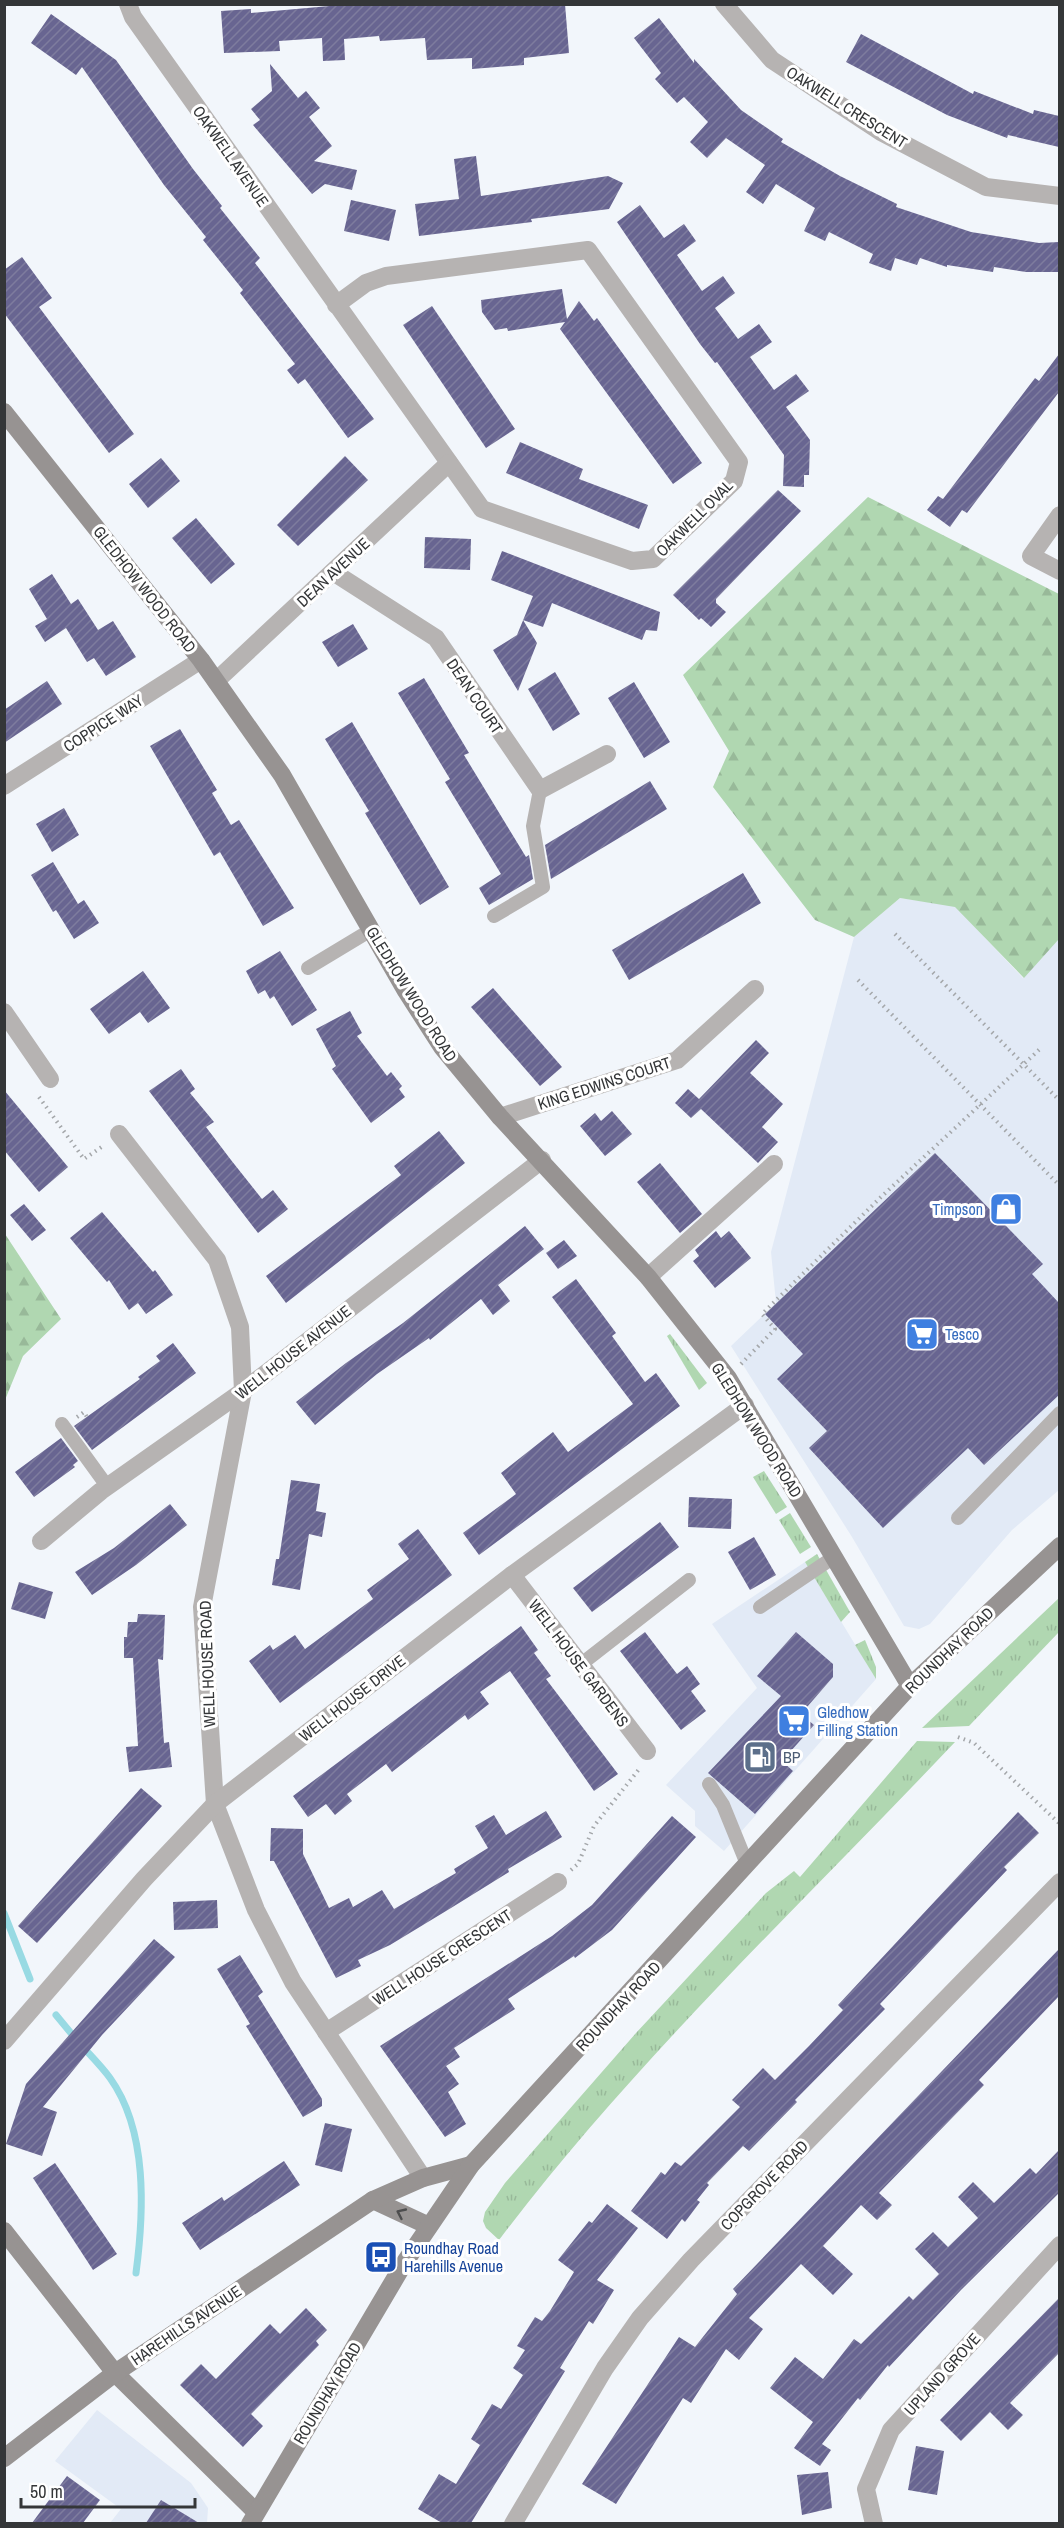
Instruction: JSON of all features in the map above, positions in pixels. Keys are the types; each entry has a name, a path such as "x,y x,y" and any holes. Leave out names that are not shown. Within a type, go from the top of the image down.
{"street":[{"name":"OAKWELL AVENUE","path":"128,4 133,17 336,305"},
{"name":"OAKWELL CRESCENT","path":"724,4 772,60 880,132 986,186 1059,196"},
{"name":"OAKWELL OVAL","path":"588,250 739,462 734,481 653,559 632,561 482,509 336,305 366,283 386,276 588,250"},
{"name":"GLEDHOW WOOD ROAD","path":"4,412 201,660 282,775 371,930 442,1047 500,1117 648,1277 728,1378 910,1686"},
{"name":"DEAN AVENUE","path":"216,681 449,463"},
{"path":"1059,515 1031,556 1059,571"},
{"name":"DEAN COURT","path":"333,572 436,638 540,790"},
{"name":"COPPICE WAY","path":"4,786 201,660"},
{"path":"540,790 608,754"},
{"name":"KING EDWINS COURT","path":"500,1117 676,1060 755,989"},
{"path":"4,1012 50,1079"},
{"name":"WELL HOUSE ROAD","path":"119,1134 217,1260 240,1327 243,1391 202,1607 215,1804 256,1910 293,1982 423,2178"},
{"name":"WELL HOUSE AVENUE","path":"41,1541 107,1486 243,1391 542,1160"},
{"path":"648,1277 774,1164"},
{"name":"WELL HOUSE DRIVE","path":"4,2041 144,1879 215,1804 512,1575 745,1405"},
{"name":"ROUNDHAY ROAD","path":"253,2518 403,2265 471,2165 910,1686 1059,1546"},
{"name":"WELL HOUSE GARDENS","path":"512,1575 647,1751"},
{"name":"WELL HOUSE CRESCENT","path":"326,2032 558,1882"},
{"name":"COPGROVE ROAD","path":"513,2523 605,2368 640,2318 691,2260 1059,1882"},
{"name":"HAREHILLS AVENUE","path":"4,2458 115,2373 373,2200 423,2178 471,2165"},
{"path":"373,2200 429,2226"},
{"path":"4,2231 115,2373 253,2518"},
{"name":"UPLAND GROVE","path":"874,2523 866,2489 891,2430 1059,2245"}],"lane":[{"path":"494,916 543,887 533,826 540,790"},
{"path":"308,968 371,930"},
{"path":"958,1518 1059,1413"},
{"path":"62,1424 107,1486"},
{"path":"760,1607 834,1557"},
{"path":"580,1665 689,1580"},
{"path":"709,1784 723,1805 747,1864"}],"path":[{"path":"895,934 1059,1101"},
{"path":"858,980 1059,1186"},
{"path":"728,1378 776,1329 762,1314 827,1253 825,1251 833,1243 1041,1048"},
{"path":"50,1079 34,1090 84,1159"},
{"path":"958,1737 974,1743 1059,1824"},
{"path":"558,1882 578,1864 594,1826 638,1774 647,1751"}],"shaded area":[{"path":"900,898 955,906 1023,978 1059,939 1059,1490 1012,1530 930,1624 919,1629 904,1626 852,1537 731,1346 776,1303 771,1252 854,937"},
{"path":"805,1562 876,1679 724,1851 695,1826 695,1811 666,1785 757,1688 712,1624"},
{"path":"97,2410 191,2483 208,2508 207,2523 110,2523 121,2509 55,2461"}],"green space":[{"path":"868,497 1059,594 1059,939 1024,978 955,907 900,898 854,937 815,920 713,787 729,751 683,675"},
{"path":"5,1234 61,1319 23,1356 5,1400"},
{"path":"670,1334 707,1383 699,1390 667,1336"},
{"path":"764,1471 787,1507 776,1514 753,1477"},
{"path":"790,1513 811,1547 800,1554 779,1520"},
{"path":"817,1554 850,1612 841,1622 805,1562"},
{"path":"1059,1598 1059,1632 969,1726 922,1728"},
{"path":"865,1640 876,1667 876,1679 855,1645"},
{"path":"917,1741 955,1742 662,2047 551,2174 499,2240 486,2228 483,2221 485,2212 505,2183 636,2033 766,1893 794,1871 800,1877"}],"building":[{"path":"352,4 565,4 569,53 524,58 524,65 472,69 472,58 427,60 425,38 380,41 379,36 344,39 345,60 323,61 322,38 279,41 280,51 224,53 221,11 251,9 251,13"},
{"path":"51,14 116,60 222,206 220,208 260,258 255,263 374,419 348,438 305,379 298,384 287,370 295,364 240,293 243,290 203,240 206,237 164,185 82,67 76,75 31,43"},
{"path":"659,18 694,63 694,59 741,110 783,139 781,142 840,176 897,204 896,207 971,232 1039,243 1059,242 1059,272 1026,272 994,267 993,272 947,265 947,267 920,258 917,265 895,258 891,271 869,263 873,254 829,232 825,241 804,231 815,208 776,184 763,204 746,192 765,165 726,138 707,158 690,142 708,122 684,97 677,103 655,79 661,73 634,38"},
{"path":"861,34 973,94 974,91 1033,114 1034,110 1059,116 1059,147 1008,135 1007,138 947,115 846,62"},
{"path":"270,64 298,98 306,91 320,108 309,117 332,146 314,161 357,170 352,190 325,184 312,194 253,125 260,120 251,109 272,91"},
{"path":"476,156 481,196 608,176 623,183 609,209 531,219 532,222 419,236 415,204 459,199 454,159"},
{"path":"351,200 396,210 389,241 344,231"},
{"path":"640,205 664,238 684,224 696,241 677,255 702,291 723,276 735,293 715,308 738,339 759,324 772,342 750,357 774,390 796,374 809,391 786,407 810,440 809,475 804,475 804,487 783,486 784,455 717,362 715,363 700,344 617,222"},
{"path":"22,257 52,298 39,307 134,434 109,453 4,313 4,270"},
{"path":"562,289 567,319 579,301 594,321 597,318 702,463 673,484 560,329 565,322 508,331 507,328 495,330 482,312 481,300"},
{"path":"432,306 515,429 486,448 403,325"},
{"path":"1059,354 1059,392 967,513 962,510 950,527 927,510 938,496 943,499 1035,378 1039,381"},
{"path":"520,442 583,469 579,479 648,505 639,529 506,473"},
{"path":"345,456 368,480 298,546 277,525"},
{"path":"161,458 180,481 148,508 129,484"},
{"path":"778,490 801,511 716,599 716,603 726,612 711,627 701,618 699,620 673,595"},
{"path":"196,518 235,564 211,584 172,538"},
{"path":"425,537 471,539 470,570 424,568"},
{"path":"502,551 660,612 657,631 646,630 642,640 552,603 543,627 523,620 533,596 491,580"},
{"path":"52,574 71,604 78,599 98,630 113,621 136,657 106,676 94,658 87,662 66,628 45,642 35,626 47,619 29,589"},
{"path":"523,620 537,643 518,691 493,650 517,635"},
{"path":"353,624 368,649 338,667 322,642"},
{"path":"555,672 580,714 553,731 528,689"},
{"path":"424,678 469,753 464,755 526,857 529,855 533,879 489,905 479,888 501,874 445,782 450,779 398,693"},
{"path":"47,681 62,704 4,743 4,710"},
{"path":"634,682 670,742 644,758 608,698"},
{"path":"352,722 449,887 420,905 365,813 369,811 325,739"},
{"path":"180,729 217,790 212,793 231,825 239,820 294,908 263,926 220,852 214,856 150,746"},
{"path":"650,781 667,809 551,879 545,845"},
{"path":"64,808 79,835 52,852 36,824"},
{"path":"53,862 78,904 84,900 99,923 74,939 56,910 53,912 31,875"},
{"path":"743,873 761,903 629,980 612,950"},
{"path":"280,951 317,1010 292,1026 274,996 270,999 265,990 258,994 246,971"},
{"path":"143,971 170,1008 148,1023 140,1012 109,1034 90,1009"},
{"path":"493,988 562,1067 540,1086 471,1007"},
{"path":"350,1011 362,1033 357,1036 387,1076 391,1072 402,1086 399,1089 405,1097 371,1123 332,1069 336,1066 316,1029"},
{"path":"756,1040 769,1053 750,1073 783,1104 762,1127 778,1142 758,1163 701,1109 691,1118 675,1103 688,1089 699,1099"},
{"path":"181,1069 195,1089 190,1093 214,1122 206,1127 231,1160 262,1199 273,1190 288,1209 258,1233 149,1091"},
{"path":"4,1090 68,1167 39,1192 4,1150"},
{"path":"612,1111 632,1134 605,1156 580,1126 595,1113 601,1121"},
{"path":"439,1131 465,1163 286,1303 266,1276 401,1175 394,1166"},
{"name":"Tesco","path":"935,1153 1043,1264 1032,1274 1059,1303 1059,1395 984,1465 968,1448 883,1528 809,1448 827,1431 777,1379 803,1354 765,1314"},
{"path":"660,1163 702,1214 680,1233 637,1182"},
{"path":"24,1204 46,1230 32,1241 10,1215"},
{"path":"102,1212 153,1272 155,1270 173,1295 146,1314 138,1303 129,1310 109,1280 107,1282 70,1238"},
{"path":"525,1226 544,1249 498,1285 510,1301 493,1315 481,1299 430,1340 429,1338 377,1374 315,1425 296,1402 403,1323"},
{"path":"716,1231 721,1238 729,1231 751,1258 715,1288 693,1261 699,1256 695,1250"},
{"path":"564,1240 577,1256 558,1269 546,1253"},
{"path":"576,1279 616,1333 612,1336 645,1382 656,1373 680,1406 479,1555 463,1533 516,1494 501,1473 553,1432 568,1452 633,1404 552,1297"},
{"path":"173,1343 196,1373 92,1450 74,1426 140,1379 138,1377 160,1361 156,1356"},
{"path":"61,1438 78,1461 73,1465 75,1467 34,1497 15,1472"},
{"path":"291,1480 320,1484 316,1511 326,1513 322,1537 309,1534 300,1590 272,1585 276,1559 279,1559"},
{"path":"689,1497 732,1499 731,1529 688,1527"},
{"path":"170,1504 187,1525 136,1565 92,1595 75,1572 114,1548"},
{"path":"660,1522 679,1547 592,1612 573,1588"},
{"path":"418,1529 452,1575 280,1703 249,1661 270,1645 273,1650 295,1635 305,1649 373,1599 367,1590 409,1559 398,1544"},
{"path":"754,1537 776,1575 750,1590 728,1552"},
{"path":"19,1582 53,1592 45,1619 11,1609"},
{"path":"138,1614 165,1615 163,1660 158,1659 164,1743 169,1742 172,1767 129,1772 126,1747 138,1746 133,1658 124,1658 124,1637 127,1637 128,1622 137,1622"},
{"path":"521,1626 538,1650 534,1653 551,1676 546,1679 618,1774 594,1791 510,1671 480,1692 489,1704 468,1720 465,1715 392,1772 386,1764 347,1794 352,1801 335,1815 326,1804 308,1817 293,1796"},
{"path":"645,1632 677,1674 687,1666 700,1684 691,1691 706,1711 681,1730 620,1651"},
{"path":"796,1632 833,1664 833,1677 801,1714 814,1725 782,1761 793,1771 755,1814 708,1773 781,1696 757,1676"},
{"path":"141,1788 162,1806 37,1943 18,1926"},
{"path":"546,1811 562,1837 390,1945 358,1960 361,1966 336,1978 274,1861 270,1861 271,1828 303,1829 303,1854 329,1908 349,1898 353,1907 382,1890 394,1909 456,1873 454,1869 488,1848 475,1826 494,1815 506,1835"},
{"path":"1018,1812 1039,1833 1004,1867 1007,1870 880,2004 885,2009 795,2100 797,2102 749,2151 743,2146 707,2183 709,2185 697,2200 700,2202 685,2222 682,2219 667,2239 631,2211 661,2172 665,2175 675,2162 681,2166 740,2107 732,2100 763,2068 775,2080 809,2046 843,2010 838,2005"},
{"path":"672,1816 696,1837 612,1930 575,1958 574,1956 508,1999 515,2009 454,2048 460,2057 446,2066 459,2084 448,2092 466,2124 445,2137 380,2046 552,1936 592,1905"},
{"path":"217,1900 218,1928 174,1930 173,1902"},
{"path":"154,1939 175,1957 102,2035 43,2107 57,2112 42,2156 6,2144 26,2084"},
{"path":"1059,1949 1059,1996 979,2080 984,2085 879,2193 892,2205 877,2220 861,2205 823,2246 853,2274 833,2295 801,2264 749,2318 763,2329 739,2360 726,2349 691,2403 683,2398 616,2504 582,2484 679,2337 695,2347 737,2294 733,2289"},
{"path":"240,1955 263,1992 258,1996 322,2099 322,2106 303,2117 246,2026 250,2024 217,1969"},
{"path":"325,2123 352,2129 342,2172 315,2165"},
{"path":"1059,2150 1059,2193 961,2290 889,2367 888,2365 860,2400 858,2398 822,2444 831,2450 820,2466 794,2448 813,2422 770,2388 795,2357 823,2379 854,2339 861,2344 909,2296 913,2300 939,2274 915,2249 933,2232 948,2247 978,2218 958,2197 973,2182 994,2203 1030,2168 1036,2174"},
{"path":"284,2161 300,2185 200,2250 182,2223 222,2197 224,2201"},
{"path":"55,2163 117,2254 93,2270 33,2178"},
{"path":"607,2204 638,2228 597,2280 614,2290 593,2324 589,2321 560,2368 565,2371 471,2523 442,2523 418,2509 439,2474 456,2484 480,2445 471,2439 492,2404 501,2409 523,2375 513,2368 525,2350 517,2346 535,2317 542,2321 550,2311 574,2272 558,2260 589,2221 592,2223"},
{"path":"1059,2298 1059,2353 1010,2403 1023,2415 1008,2430 990,2412 961,2441 940,2420"},
{"path":"306,2308 327,2330 316,2341 319,2345 251,2414 263,2426 243,2447 180,2385 201,2364 216,2379 270,2324 280,2334"},
{"path":"916,2446 944,2451 937,2495 908,2490"},
{"path":"828,2472 832,2508 802,2515 797,2475"},
{"path":"67,2476 100,2500 83,2523 32,2523"},
{"path":"161,2500 199,2523 146,2523"}],"waterway":[{"path":"4,1913 30,1979"},
{"path":"56,2015 75,2038"},
{"path":"83,2047 110,2078 122,2099 137,2147 141,2224 136,2273"}],"place":[{"name":"Timpson","path":"1006,1209"},
{"name":"Tesco","path":"922,1334"},
{"name":"Gledhow Filling Station","path":"794,1721"},
{"name":"BP","path":"760,1757"},
{"name":"Roundhay Road Harehills Avenue","path":"381,2257"}]}
